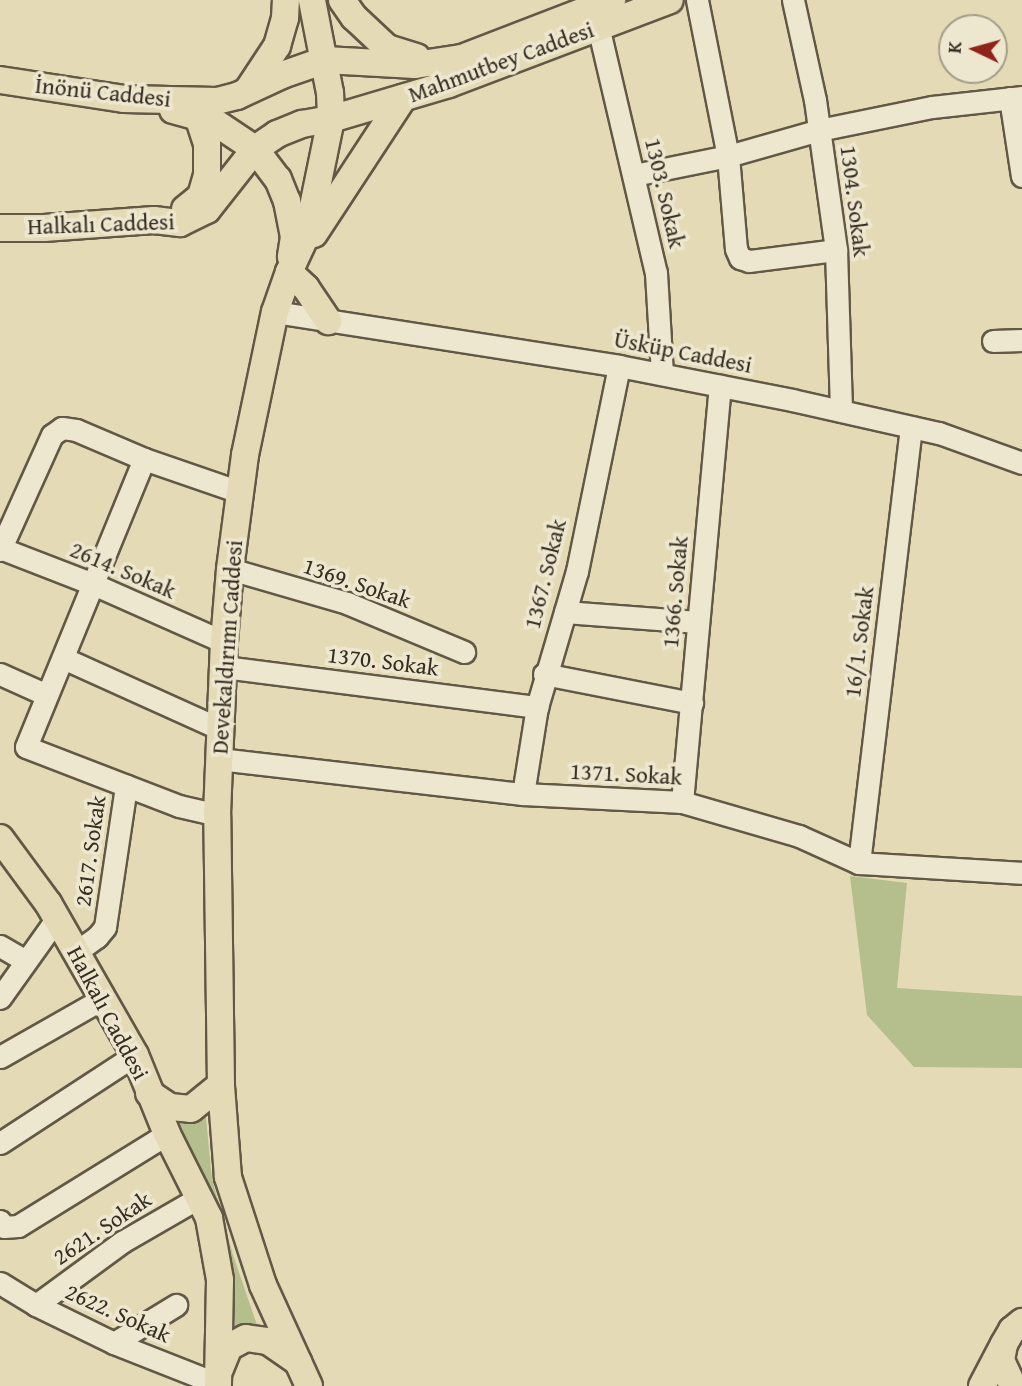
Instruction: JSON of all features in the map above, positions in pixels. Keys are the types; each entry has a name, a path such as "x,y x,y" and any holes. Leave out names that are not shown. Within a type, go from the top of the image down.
{"main road":[{"path":"247,91 276,46 285,18 286,0"},
{"name":"Devekaldırımı Caddesi","path":"306,1379 248,1243 228,1177 220,1085 217,815 230,569 240,492 275,312 289,272 308,231 331,119 325,60 312,0"},
{"path":"342,0 354,17 387,48 438,64"},
{"name":"Mahmutbey Caddesi","path":"325,60 386,65 438,64 604,7 670,0"},
{"name":"Mahmutbey Caddesi","path":"331,119 449,85 604,7"},
{"name":"İnönü Caddesi","path":"0,80 124,99 216,101 325,60"},
{"path":"289,272 403,98"},
{"path":"124,99 213,121 255,149 278,178 287,201 294,237 289,272"},
{"path":"154,220 194,205 201,196 208,175 207,144 200,120 194,115"},
{"name":"Halkalı Caddesi","path":"0,228 44,228 154,220 180,223 207,210 255,149 277,134 303,124 331,119"},
{"path":"289,272 306,288 328,321"},
{"name":"Halkalı Caddesi","path":"0,838 57,918 135,1055 167,1134 200,1197"},
{"path":"149,1093 170,1107 191,1109 208,1098 220,1085"},
{"path":"200,1197 209,1218 220,1280 218,1382"},
{"path":"982,1386 1017,1327"},
{"path":"1013,1386 1001,1360 1017,1327"},
{"path":"218,1382 223,1355 229,1347 246,1338 268,1341 306,1379"}],"street":[{"path":"697,0 728,156 736,250 740,258 749,261 836,250"},
{"name":"1304. Sokak","path":"793,0 819,130 836,250 841,411"},
{"name":"1303. Sokak","path":"604,7 634,174 656,273 662,374"},
{"path":"634,174 728,156 819,130 932,107 1016,97 1022,176"},
{"name":"Üsküp Caddesi","path":"275,312 662,374 939,433 1022,463"},
{"path":"993,341 1022,340"},
{"name":"1367. Sokak","path":"523,794 544,674 577,571 619,366"},
{"name":"1366. Sokak","path":"682,802 720,386"},
{"name":"16/1. Sokak","path":"859,863 911,427"},
{"path":"0,549 52,435 62,428 76,430 144,458 240,492"},
{"path":"144,458 26,747 179,806 217,815"},
{"name":"2614. Sokak","path":"0,549 93,584 224,654"},
{"name":"1369. Sokak","path":"230,569 347,603 464,652"},
{"path":"565,612 698,622"},
{"name":"1370. Sokak","path":"224,654 537,707"},
{"path":"62,658 220,729"},
{"path":"0,674 47,695"},
{"path":"544,674 692,703"},
{"name":"1371. Sokak","path":"219,759 523,794 682,802 800,836 859,863 1022,873"},
{"name":"2617. Sokak","path":"76,952 97,937 105,927 126,786"},
{"path":"0,998 57,918"},
{"path":"0,946 26,961"},
{"path":"0,1057 102,999"},
{"path":"0,1143 135,1055"},
{"path":"1,1226 18,1226 167,1134"},
{"name":"2621. Sokak","path":"36,1305 122,1242 200,1197"},
{"name":"2622. Sokak","path":"0,1283 36,1305 114,1343 218,1382"},
{"path":"114,1343 176,1305"}],"green space":[{"path":"850,876 907,883 897,988 1022,996 1022,1068 914,1067 867,1015"},
{"path":"205,1108 212,1179 233,1255 257,1325 242,1324 231,1328 232,1275 213,1196 173,1121"}]}
